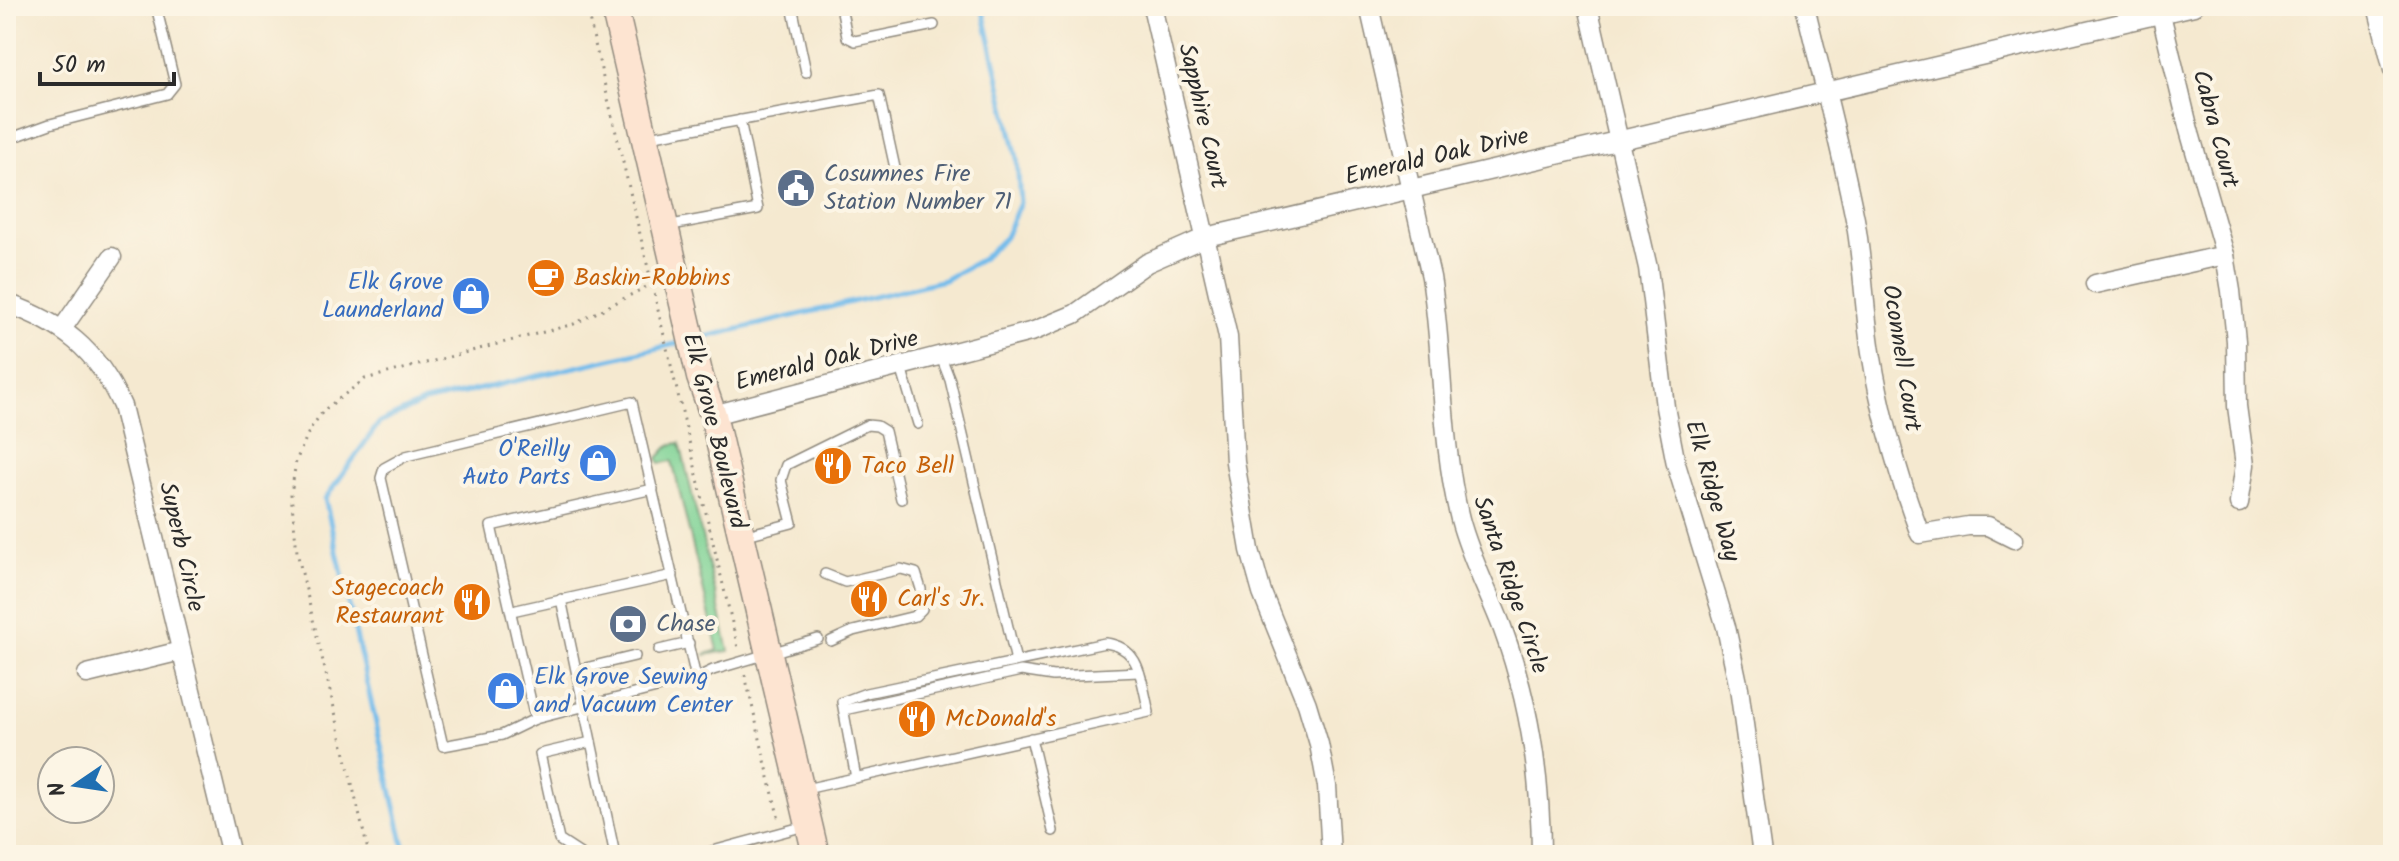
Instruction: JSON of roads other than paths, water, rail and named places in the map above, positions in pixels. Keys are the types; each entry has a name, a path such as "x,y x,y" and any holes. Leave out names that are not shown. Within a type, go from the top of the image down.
{"main road":[{"name":"Elk Grove Boulevard","path":"614,6 816,855"}],"street":[{"name":"Sapphire Court","path":"1152,6 1206,237"},
{"name":"Santa Ridge Circle","path":"1369,6 1431,277 1438,320 1450,476 1461,522 1502,627 1526,712 1535,756 1541,855"},
{"name":"Elk Ridge Way","path":"1588,6 1648,268 1665,407 1676,464 1726,627 1739,688 1762,855"},
{"path":"1805,6 1825,92"},
{"name":"Emerald Oak Drive","path":"713,415 941,357 1055,324 1094,302 1147,263 1206,237 2160,10 2194,6"},
{"path":"2377,6 2393,70"},
{"name":"Cabra Court","path":"2160,10 2189,130 2225,255 2234,316 2237,406 2245,465 2239,503"},
{"name":"Oconnell Court","path":"1825,92 1855,219 1870,349 1882,409 1920,534 1988,526 2014,539"},
{"path":"1206,237 1228,337 1235,462 1241,506 1262,593 1307,704 1319,744 1328,797 1331,855"},
{"path":"2095,284 2225,255"},
{"path":"62,329 112,257"},
{"name":"Superb Circle","path":"6,303 46,319 92,355 109,379 122,406 231,855"},
{"path":"87,674 181,651"}],"lane":[{"path":"6,140 50,124 167,94 175,84 156,6"},
{"path":"792,6 806,72"},
{"path":"841,6 847,37 855,41 934,25"},
{"path":"645,137 879,95 895,168"},
{"path":"665,226 758,209 740,120"},
{"path":"941,357 950,380 1016,661"},
{"path":"901,367 918,424"},
{"path":"696,678 632,402 406,456 384,468 381,478 443,746 502,735 535,719 696,678 741,661 818,639"},
{"path":"741,537 792,523 781,480 786,465 867,425 885,431 901,499"},
{"path":"535,719 491,526 653,489"},
{"path":"825,574 845,582 901,569 916,573 921,589 922,609 915,616 853,631 831,641"},
{"path":"512,611 673,575"},
{"path":"561,599 615,855"},
{"path":"659,650 689,643"},
{"path":"800,790 856,778 1149,712 1136,660 1120,645 1105,643 866,693 842,702 856,778"},
{"path":"577,670 635,656"},
{"path":"844,710 1021,671 1053,676 1139,672"},
{"path":"1031,738 1053,831"},
{"path":"582,855 559,840 540,754 591,742"},
{"path":"698,855 809,825"}],"waterway":[{"path":"697,339 944,280 982,259 1005,237 1020,203 1017,158 982,6"},
{"path":"406,855 325,499 379,423 424,402 684,342"}],"place":[{"name":"Cosumnes Fire Station Number 71","path":"796,188"},
{"name":"Baskin-Robbins","path":"546,278"},
{"name":"Elk Grove Launderland","path":"471,296"},
{"name":"O'Reilly Auto Parts","path":"598,463"},
{"name":"Taco Bell","path":"833,466"},
{"name":"Carl's Jr.","path":"869,599"},
{"name":"Stagecoach Restaurant","path":"472,602"},
{"name":"Chase","path":"628,624"},
{"name":"Elk Grove Sewing and Vacuum Center","path":"506,691"},
{"name":"McDonald's","path":"917,719"}]}
